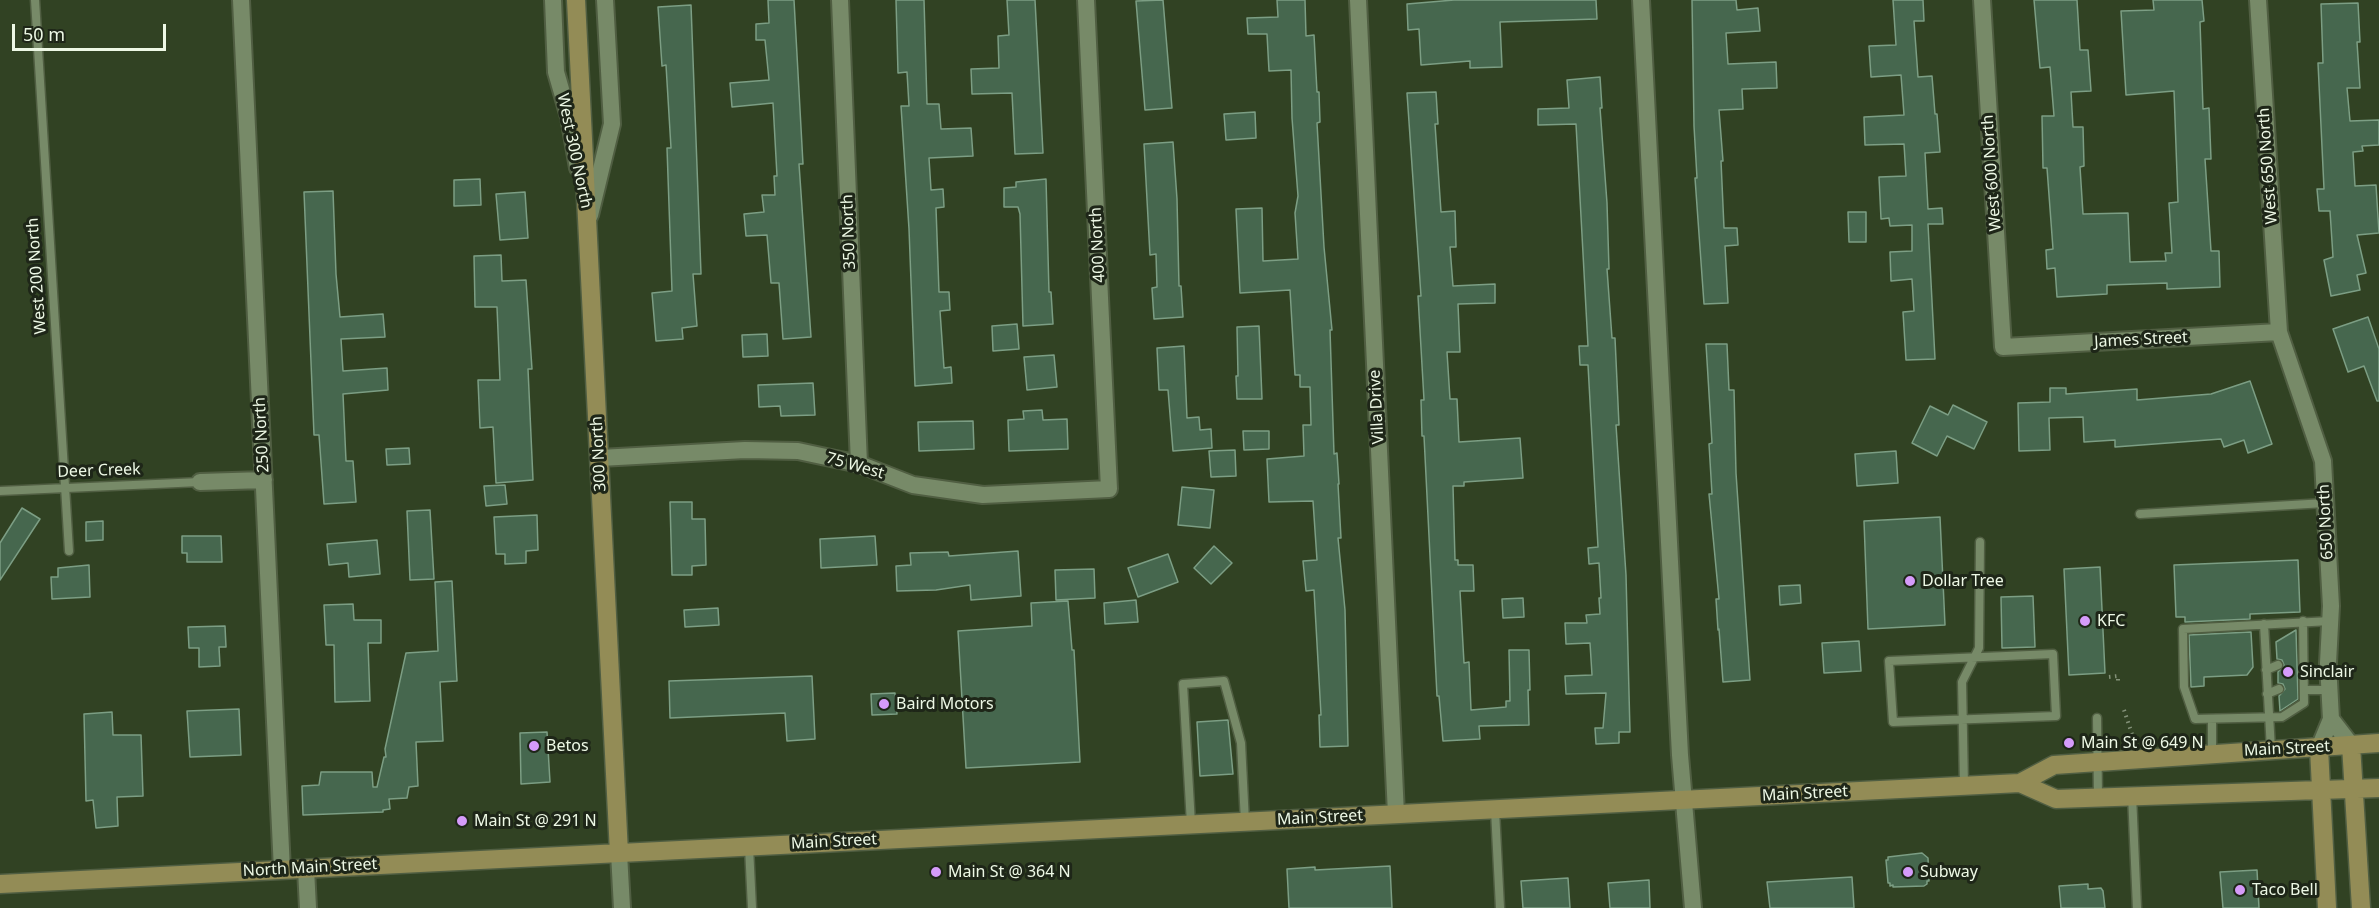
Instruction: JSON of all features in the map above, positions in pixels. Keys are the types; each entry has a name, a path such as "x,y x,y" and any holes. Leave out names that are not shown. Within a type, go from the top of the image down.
{"main road":[{"name":"300 North","path":"576,0 619,853"},
{"name":"Main Street","path":"619,853 2020,783 2054,765 2379,743"},
{"path":"2351,745 2361,908"},
{"name":"650 North","path":"2319,748 2327,908"},
{"name":"Main Street","path":"2020,783 2056,799 2379,788"},
{"name":"North Main Street","path":"0,884 619,853"}],"street":[{"name":"250 North","path":"241,0 282,870"},
{"name":"West 300 North","path":"552,0 556,72 569,117 588,222"},
{"name":"West 300 North","path":"588,222 612,124 605,0"},
{"name":"350 North","path":"840,0 859,464"},
{"name":"400 North","path":"1086,0 1109,489"},
{"name":"Villa Drive","path":"1358,0 1396,814"},
{"path":"1641,0 1680,755 1693,908"},
{"name":"West 600 North","path":"1982,0 2003,347"},
{"name":"West 650 North","path":"2258,0 2279,332"},
{"name":"James Street","path":"2003,347 2279,332"},
{"name":"650 North","path":"2279,332 2323,461 2330,621 2331,719 2319,748"},
{"name":"75 West","path":"600,458 745,450 798,451 859,464 912,485 983,495 1109,489"},
{"path":"200,482 264,480"},
{"path":"2331,719 2351,745"},
{"name":"300 North","path":"619,853 622,908"},
{"path":"306,869 308,908"}],"lane":[{"name":"West 200 North","path":"35,0 69,551"},
{"name":"Deer Creek","path":"0,491 200,482"},
{"path":"2140,514 2325,503"},
{"path":"1964,786 1962,682 1979,648 1980,542"},
{"path":"2303,621 2300,653 2304,703 2282,717 2195,718 2184,687 2183,629 2303,621 2330,621"},
{"path":"2264,624 2271,750"},
{"path":"2053,654 2056,716 1893,722 1889,661 1975,658 2053,654"},
{"path":"2266,670 2277,665"},
{"path":"1191,825 1183,684 1224,681 1241,744 1245,822"},
{"path":"2267,694 2279,689"},
{"path":"2304,690 2330,690"},
{"path":"2097,718 2098,797"},
{"path":"2212,719 2212,754"},
{"path":"2132,795 2137,908"},
{"path":"1495,810 1500,908"},
{"path":"749,847 752,908"}],"path":[{"path":"2109,677 2118,676 2118,684"},
{"path":"2124,710 2132,734"}],"building":[{"path":"768,0 794,0 803,164 799,164 811,337 783,339 779,283 771,283 767,235 746,236 744,214 764,212 762,195 775,195 774,176 777,176 773,103 732,107 730,83 769,80 765,40 756,40 756,24 769,23"},
{"path":"896,0 924,0 927,104 939,104 941,129 971,128 973,156 929,158 931,190 943,189 944,207 936,208 939,292 949,292 950,310 940,311 944,368 951,367 952,383 915,386 909,229 901,106 909,106 907,72 898,73"},
{"path":"1007,0 1035,0 1043,153 1015,154 1012,93 972,94 971,69 999,68 998,36 1009,35"},
{"path":"1163,0 1172,108 1145,110 1136,1"},
{"path":"1277,0 1305,0 1306,36 1314,35 1317,92 1319,92 1320,122 1317,123 1324,247 1332,330 1330,330 1334,454 1337,453 1339,484 1341,538 1338,538 1345,610 1348,746 1320,747 1319,715 1321,715 1314,590 1306,591 1303,561 1317,560 1313,501 1269,502 1267,459 1304,456 1303,425 1311,425 1310,387 1300,387 1300,375 1295,375 1290,290 1240,293 1236,209 1262,208 1263,261 1298,259 1295,213 1298,196 1291,70 1269,71 1267,34 1248,34 1247,18 1278,17"},
{"path":"1454,0 1596,0 1597,19 1500,22 1502,67 1470,68 1470,61 1421,65 1419,29 1408,30 1407,4"},
{"path":"1692,0 1736,0 1737,10 1758,8 1760,31 1726,33 1728,64 1776,62 1777,88 1742,89 1743,109 1719,110 1723,161 1721,161 1724,228 1737,228 1738,245 1725,246 1728,303 1704,304 1695,178 1697,178"},
{"path":"1893,0 1923,0 1924,21 1914,21 1918,77 1932,76 1935,114 1937,114 1940,152 1925,153 1928,209 1942,208 1943,224 1928,224 1935,359 1906,360 1903,312 1914,311 1912,279 1891,281 1890,252 1912,251 1912,225 1890,226 1889,218 1881,219 1879,177 1906,176 1904,144 1865,145 1864,117 1904,115 1901,75 1871,77 1869,46 1896,45"},
{"path":"2034,0 2077,0 2080,50 2088,50 2091,91 2071,92 2073,127 2083,127 2084,166 2080,167 2083,214 2128,213 2130,262 2166,261 2165,253 2172,253 2169,203 2178,202 2174,91 2126,95 2121,11 2154,10 2153,0 2202,0 2204,21 2200,22 2203,109 2209,108 2211,159 2205,159 2211,251 2219,251 2220,287 2167,289 2167,283 2107,285 2107,294 2057,297 2055,268 2047,269 2046,250 2053,249 2047,168 2043,168 2042,116 2054,116 2050,67 2040,68"},
{"path":"2358,3 2360,42 2357,42 2360,88 2347,88 2350,121 2379,120 2379,145 2362,146 2363,151 2353,152 2355,186 2376,185 2379,233 2357,235 2366,273 2357,275 2360,290 2331,296 2324,260 2333,257 2330,211 2319,211 2317,189 2324,189 2318,63 2323,63 2321,4"},
{"path":"691,5 701,274 693,274 697,326 682,328 683,339 656,341 652,293 672,291 667,148 671,148 666,65 662,66 658,7"},
{"path":"1600,77 1607,203 1609,269 1607,269 1612,338 1615,338 1619,425 1616,425 1626,575 1630,732 1619,732 1619,743 1596,744 1595,728 1603,728 1606,693 1566,694 1565,676 1592,675 1590,643 1566,644 1565,623 1587,623 1586,615 1600,614 1599,598 1601,598 1599,563 1589,564 1588,548 1598,547 1588,365 1580,365 1579,346 1588,346 1576,124 1538,125 1538,109 1569,108 1567,80"},
{"path":"1436,92 1438,124 1435,124 1441,212 1455,211 1456,247 1450,247 1453,286 1495,284 1495,303 1458,304 1460,352 1447,352 1450,399 1457,399 1459,442 1520,438 1523,478 1464,482 1464,486 1453,486 1455,560 1458,560 1458,565 1473,565 1474,591 1460,591 1464,663 1469,662 1471,710 1506,707 1506,701 1510,701 1509,650 1529,650 1530,690 1528,690 1529,725 1479,726 1480,739 1443,741 1439,696 1437,696 1424,436 1422,436 1421,400 1424,400 1418,296 1421,296 1407,93"},
{"path":"1255,112 1256,138 1226,140 1224,114"},
{"path":"1173,142 1179,286 1181,286 1183,317 1154,319 1152,288 1157,287 1156,254 1150,255 1144,144"},
{"path":"480,179 481,205 454,206 454,180"},
{"path":"1046,179 1049,292 1051,292 1053,324 1023,326 1020,214 1018,207 1004,207 1004,188 1016,187 1016,182"},
{"path":"333,191 340,317 383,314 385,337 341,339 343,371 387,368 388,390 343,394 346,461 353,461 356,502 324,504 319,435 314,435 304,192"},
{"path":"525,192 528,238 500,240 496,194"},
{"path":"1848,212 1866,212 1866,242 1849,242"},
{"path":"501,255 502,281 526,280 532,369 528,369 533,480 496,483 493,427 480,428 478,380 500,380 497,307 475,307 474,256"},
{"path":"2368,317 2379,349 2379,401 2377,401 2364,366 2348,372 2333,329"},
{"path":"1017,324 1019,349 993,351 992,326"},
{"path":"1259,326 1262,399 1237,399 1237,327"},
{"path":"767,334 768,356 743,357 742,335"},
{"path":"1706,344 1727,344 1729,390 1734,390 1736,473 1750,680 1723,682 1716,599 1719,599 1709,494 1712,494 1709,444 1712,443"},
{"path":"1184,346 1187,418 1199,417 1200,430 1211,429 1212,448 1173,451 1168,390 1159,390 1157,348"},
{"path":"1054,355 1057,387 1027,390 1024,357"},
{"path":"2250,381 2272,444 2248,453 2244,440 2224,447 2221,439 2115,447 2115,440 2084,442 2083,417 2049,418 2050,450 2019,451 2018,403 2050,402 2050,388 2066,388 2066,394 2137,389 2137,400 2211,394"},
{"path":"813,383 815,415 781,416 780,406 759,407 758,385"},
{"path":"1953,405 1987,422 1974,449 1947,436 1937,456 1912,443 1930,406 1948,415"},
{"path":"1042,410 1043,420 1067,419 1068,449 1009,451 1008,420 1024,419 1023,411"},
{"path":"973,421 974,449 919,451 918,422"},
{"path":"1243,431 1269,431 1269,449 1244,450"},
{"path":"409,448 410,464 387,465 386,449"},
{"path":"1235,450 1236,476 1211,477 1209,451"},
{"path":"1896,451 1898,483 1857,486 1855,454"},
{"path":"505,485 507,504 486,506 484,486"},
{"path":"1182,487 1214,490 1210,528 1178,525"},
{"path":"670,502 692,502 692,519 705,519 706,565 692,566 692,575 672,575"},
{"path":"22,508 40,519 0,580 0,543"},
{"path":"430,510 434,579 410,580 407,511"},
{"path":"537,515 538,550 526,551 526,563 505,564 505,554 496,554 494,517"},
{"path":"1940,517 1945,625 1868,629 1864,521"},
{"path":"103,521 103,540 86,541 86,522"},
{"path":"182,536 221,536 222,562 187,562 187,553 182,553"},
{"path":"875,536 877,565 821,568 820,539"},
{"path":"377,540 380,574 349,577 348,563 329,565 327,544"},
{"path":"1214,546 1232,563 1211,584 1194,568"},
{"path":"1018,551 1021,596 971,600 970,585 936,590 897,591 896,566 911,565 910,553 948,552 949,556"},
{"path":"1168,554 1178,582 1138,597 1128,568"},
{"path":"2298,560 2300,612 2250,614 2250,619 2185,622 2185,617 2176,617 2174,565"},
{"path":"89,565 90,597 52,599 51,577 58,577 58,568"},
{"name":"KFC","path":"2100,567 2105,673 2069,675 2064,569"},
{"path":"1094,569 1095,598 1056,600 1055,570"},
{"path":"452,581 457,681 440,682 443,741 416,742 418,786 409,787 407,798 389,799 390,809 383,810 383,812 303,815 302,786 319,785 321,772 372,772 373,787 377,787 384,757 386,757 385,749 406,653 438,651 435,582"},
{"path":"1800,585 1801,603 1780,605 1779,586"},
{"path":"2033,596 2035,647 2002,648 2001,597"},
{"path":"1523,598 1524,617 1503,618 1502,599"},
{"path":"1136,600 1138,622 1105,624 1104,603"},
{"path":"1068,601 1072,650 1074,650 1080,762 966,768 958,631 1032,626 1031,603"},
{"path":"353,604 354,620 381,620 381,643 368,643 370,701 335,702 334,645 326,645 324,605"},
{"path":"718,608 719,625 685,627 684,610"},
{"path":"225,626 226,647 219,647 220,666 199,667 199,648 189,648 188,627"},
{"name":"Sinclair","path":"2296,630 2298,699 2280,711 2279,696 2285,689 2283,684 2278,683 2278,672 2284,665 2282,660 2277,659 2276,642"},
{"path":"2251,632 2253,667 2247,675 2204,677 2204,686 2191,687 2189,635"},
{"path":"1859,641 1861,671 1824,673 1822,643"},
{"path":"812,676 815,739 787,741 785,713 670,718 669,681"},
{"name":"Baird Motors","path":"895,693 897,714 872,715 871,694"},
{"path":"239,709 241,755 190,757 187,711"},
{"path":"112,712 113,735 141,735 143,796 117,797 118,826 96,828 93,800 86,801 84,714"},
{"path":"1228,720 1233,774 1200,776 1197,722"},
{"name":"Betos","path":"547,732 550,782 521,784 520,733"},
{"name":"Subway","path":"1922,853 1928,858 1929,881 1927,884 1924,886 1890,886 1886,860 1888,857"},
{"path":"1390,866 1392,908 1289,908 1287,869 1315,867 1315,870"},
{"name":"Taco Bell","path":"2257,870 2259,908 2223,908 2220,872"},
{"path":"1852,877 1854,908 1770,908 1767,882"},
{"path":"1568,878 1570,908 1523,908 1521,881"},
{"path":"1649,880 1650,908 1610,908 1608,883"},
{"path":"2088,884 2088,889 2101,888 2105,908 2061,908 2059,886"}],"place":[{"name":"Dollar Tree","path":"1910,581"},
{"name":"KFC","path":"2085,621"},
{"name":"Sinclair","path":"2288,672"},
{"name":"Baird Motors","path":"884,704"},
{"name":"Main St @ 649 N","path":"2069,743"},
{"name":"Betos","path":"534,746"},
{"name":"Main St @ 291 N","path":"462,821"},
{"name":"Main St @ 364 N","path":"936,872"},
{"name":"Subway","path":"1908,872"},
{"name":"Taco Bell","path":"2240,890"}]}
